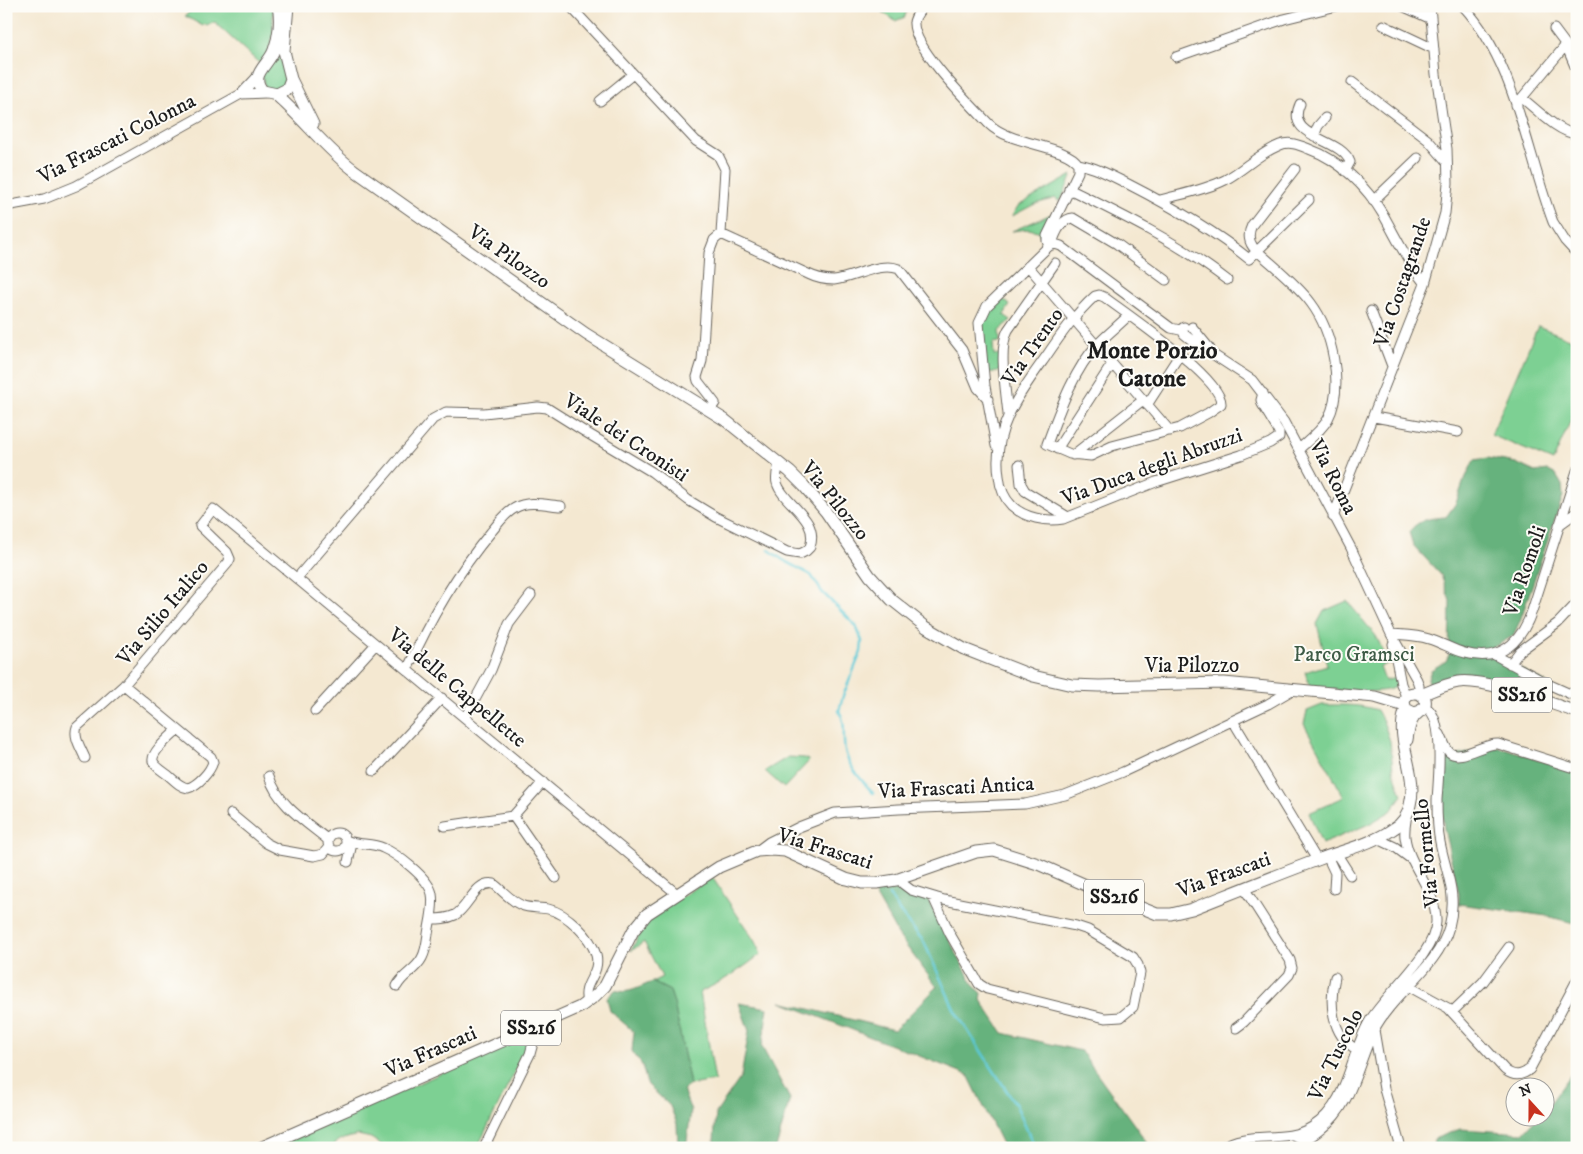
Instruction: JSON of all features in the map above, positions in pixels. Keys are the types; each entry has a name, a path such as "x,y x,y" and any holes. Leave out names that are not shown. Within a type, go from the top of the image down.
{"main road":[{"name":"Via Frascati Colonna","path":"257,77 276,45 280,19 278,6"},
{"path":"257,77 259,87 271,94 282,93 287,89 291,79 284,51 288,6"},
{"name":"Via Pilozzo","path":"291,79 304,108 325,145"},
{"name":"Via Pilozzo","path":"271,94 301,118 325,145 354,170 586,334 710,410 779,463 809,491 826,512 870,576 892,600 926,627 972,653 1033,676 1072,685 1218,683 1405,702"},
{"name":"SS216","path":"1408,756 1406,747 1409,728 1422,702 1466,682 1500,688 1577,712"},
{"path":"1413,692 1422,702 1414,713 1405,702 1413,692"},
{"name":"SS216","path":"1405,702 1402,728 1412,785 1411,802 1407,814"},
{"name":"Via Frascati","path":"260,1148 574,1010 602,990 637,925 651,910 724,864 757,851 772,850 785,852 834,874 858,882 877,883 900,879 969,854 990,850 1006,853 1038,864 1157,914 1166,914 1184,911 1376,838 1395,828 1407,814"}],"street":[{"path":"570,6 696,141 718,155 725,169 721,234 714,240 709,253 702,361 697,379 700,386 715,403 710,410"},
{"path":"923,6 914,23 924,48 934,63 995,130 1071,156 1078,164 1092,167 1160,200 1214,232 1249,259 1309,200"},
{"path":"1176,57 1289,17 1338,6"},
{"path":"1402,6 1431,19"},
{"name":"Via Costagrande","path":"1333,517 1425,284 1446,213 1448,162 1430,6"},
{"path":"1463,6 1489,40 1519,101 1554,222 1564,242 1577,254"},
{"path":"1383,25 1434,49"},
{"path":"1554,29 1566,45 1577,71"},
{"path":"1519,101 1566,45"},
{"path":"600,101 633,74"},
{"name":"Via Frascati Colonna","path":"6,206 44,199 76,186 241,94 257,77"},
{"path":"1352,82 1431,142 1448,162"},
{"name":"Via Frascati Colonna","path":"241,94 271,94"},
{"path":"1519,101 1562,130 1577,134"},
{"path":"1300,104 1297,111 1298,120 1304,130 1331,144 1348,156 1350,164 1345,171"},
{"path":"1314,136 1318,126 1325,118"},
{"path":"1160,200 1218,183 1266,152 1286,144 1295,144 1323,154 1345,171 1373,200 1411,265 1425,284"},
{"path":"1373,200 1418,158"},
{"path":"1050,245 1046,241 1048,234 1078,172 1078,164"},
{"path":"1296,168 1251,228 1249,239 1258,251 1310,302 1322,320 1331,346 1335,379 1332,410 1322,427 1299,449"},
{"path":"1069,189 1120,214 1193,255 1227,280"},
{"path":"997,451 988,399 979,323 986,308 1050,245 1064,222 1068,218 1073,218 1122,247 1166,280"},
{"path":"721,234 822,279 836,279 887,267 899,269 962,350 978,388 988,399"},
{"name":"Via Roma","path":"1050,245 1061,246 1173,329 1187,329 1217,357 1249,378 1263,393 1284,422 1299,449 1333,517 1351,548 1391,634"},
{"path":"1008,415 1003,350 1004,338 1055,263"},
{"path":"1028,266 1170,431"},
{"name":"Via Trento","path":"1003,427 1008,415 1032,377 1073,318 1093,298 1099,295 1104,297 1128,316"},
{"path":"1370,311 1390,356 1392,366"},
{"path":"1128,316 1180,354 1209,383 1222,402 1218,407 1201,418 1170,431 1112,446 1091,456 1073,455 1057,449 1047,444 1065,396 1096,345 1128,316"},
{"path":"1073,455 1145,402 1160,386 1180,354"},
{"path":"1057,449 1112,364"},
{"name":"Via Duca degli Abruzzi","path":"1003,427 997,451 1000,484 1005,497 1012,506 1025,514 1041,520 1052,521 1068,517 1150,484 1236,456 1275,440 1279,437 1280,432 1262,404 1263,393"},
{"name":"Viale dei Cronisti","path":"297,578 433,419 446,412 484,413 547,408 652,472 688,500 710,514 768,544 790,553 800,554 810,546 812,534 802,514 777,484 776,476 779,463"},
{"path":"1374,417 1458,432"},
{"path":"1019,465 1021,484 1025,491 1068,517"},
{"name":"Via Romoli","path":"1391,634 1428,638 1468,654 1480,656 1503,651 1512,644 1526,626 1532,611 1577,471"},
{"path":"407,670 422,638 460,573 476,550 505,516 514,508 523,505 561,506"},
{"name":"Via delle Cappellette","path":"214,510 677,894"},
{"name":"Via Silio Italico","path":"177,730 156,751 153,761 180,786 188,788 194,785 211,768 213,762 211,757 124,685 228,563 230,559 227,552 200,526 214,510"},
{"path":"1559,525 1577,512"},
{"path":"465,718 491,670 509,624 531,595"},
{"path":"1510,664 1518,652 1558,623 1577,603"},
{"path":"1391,634 1420,686 1422,702 1429,710 1438,732 1450,753 1460,755 1485,745 1500,744 1577,769"},
{"path":"1391,634 1405,702"},
{"path":"315,711 376,644"},
{"path":"1492,654 1577,697"},
{"path":"85,758 76,737 77,727 124,685"},
{"name":"Via Frascati Antica","path":"757,851 769,842 799,827 835,814 899,809 1022,805 1054,799 1115,776 1268,704 1292,690"},
{"path":"374,771 442,698"},
{"path":"1232,721 1327,857 1335,873 1334,889"},
{"name":"Via Formello","path":"1293,1135 1302,1140 1308,1138 1337,1115 1348,1096 1374,1030 1386,1011 1439,951 1446,937 1452,914 1452,889 1440,844 1437,824 1438,732"},
{"path":"269,776 278,796 334,850 340,850 349,842"},
{"path":"445,826 513,816 543,782"},
{"path":"231,814 266,843 280,850 317,855 323,854 330,835 336,832 341,833 349,842 381,847 396,855 422,877 428,884 432,894 431,919 422,958 416,967 400,980 397,986"},
{"path":"1407,814 1405,835 1413,861"},
{"path":"513,816 556,878"},
{"path":"1376,838 1395,846 1413,861"},
{"path":"348,862 349,842"},
{"path":"1327,857 1350,875"},
{"name":"Via Tuscolo","path":"1221,1148 1229,1143 1244,1139 1293,1135 1317,1124 1335,1104 1348,1076 1356,1049 1365,1029 1378,1009 1412,970 1434,932 1436,918 1433,901 1426,883 1413,861"},
{"path":"900,879 911,890 933,897 1088,930 1132,957 1138,965 1140,973 1133,1007 1121,1017 1105,1018 987,989 979,984 950,934 933,897"},
{"path":"431,919 446,918 456,914 479,888 489,883 494,884 521,905 546,908 557,912 585,934 596,954 595,971 585,991 587,1002"},
{"path":"1236,1028 1289,975 1292,968 1290,960 1244,888"},
{"path":"1452,1012 1483,982 1509,947"},
{"path":"1335,977 1332,996 1334,1014 1343,1039 1356,1049"},
{"path":"1408,986 1440,1002 1452,1012 1505,1070 1512,1074 1521,1075 1530,1069 1577,980"},
{"path":"484,1148 530,1054 538,1025"},
{"path":"1374,1030 1384,1089 1401,1148"}],"green space":[{"path":"196,6 273,6 273,35 268,54 259,63 214,22 207,26 204,24 203,26 185,16"},
{"path":"875,6 907,6 905,17 895,21"},
{"path":"278,53 285,72 285,81 279,90 265,89 262,74"},
{"path":"1072,175 1061,200 1058,201 1056,198 1035,204 1012,216 1018,206"},
{"path":"1054,213 1043,236 1040,236 1038,231 1028,229 1012,231"},
{"path":"999,296 1010,305 1004,315 1011,320 999,331 1000,342 993,343 994,355 1001,355 1002,371 986,373 980,324"},
{"path":"1538,326 1577,342 1577,406 1553,461 1491,435"},
{"path":"1488,458 1516,463 1535,472 1547,470 1556,475 1562,485 1563,496 1520,621 1513,636 1492,648 1493,654 1548,684 1534,692 1466,673 1433,687 1428,679 1431,670 1446,661 1449,655 1450,601 1441,575 1413,545 1409,532 1417,524 1425,520 1446,517 1456,503 1474,460"},
{"name":"Parco Gramsci","path":"1347,601 1376,636 1389,663 1380,667 1385,681 1395,678 1398,685 1392,689 1382,691 1343,691 1310,688 1305,672 1327,665 1317,624 1324,611"},
{"path":"1322,705 1357,706 1377,710 1390,741 1393,770 1402,795 1391,811 1369,824 1322,844 1309,813 1344,797 1304,724 1307,711"},
{"path":"1493,747 1507,749 1577,772 1577,924 1547,916 1459,904 1459,894 1442,812 1442,759"},
{"path":"788,757 805,758 809,761 784,788 765,771"},
{"path":"712,877 754,940 761,954 732,975 700,992 715,1081 690,1085 670,991 652,982 662,977 644,942 631,951 644,925 656,913"},
{"path":"894,887 927,898 974,986 982,993 981,1000 1003,1033 1081,1051 1151,1148 1004,1148 968,1075 781,1002 894,1030 937,987 898,935 874,893"},
{"path":"652,982 670,991 674,1003 690,1085 683,1090 691,1111 686,1148 678,1148 677,1124 670,1106 647,1084 642,1065 632,1051 634,1032 610,1011 607,998 615,990 629,991"},
{"path":"739,1003 768,1008 762,1047 790,1099 776,1148 723,1148 714,1141 716,1113 741,1077 749,1031"},
{"path":"528,1035 529,1043 477,1148 386,1148 371,1138 358,1135 340,1140 330,1148 300,1148 289,1143 287,1148 272,1148"},
{"path":"1577,1066 1577,1148 1433,1148 1434,1139 1460,1129 1523,1133 1530,1126 1556,1126 1556,1095"}],"waterway":[{"path":"769,550 811,575 822,592 856,626 862,641 861,652 839,711 844,725 844,745 849,762 873,793"},
{"path":"889,895 924,942 955,1011 1016,1105 1035,1148"}],"district":[{"name":"Monte Porzio Catone","path":"1152,365"}]}
